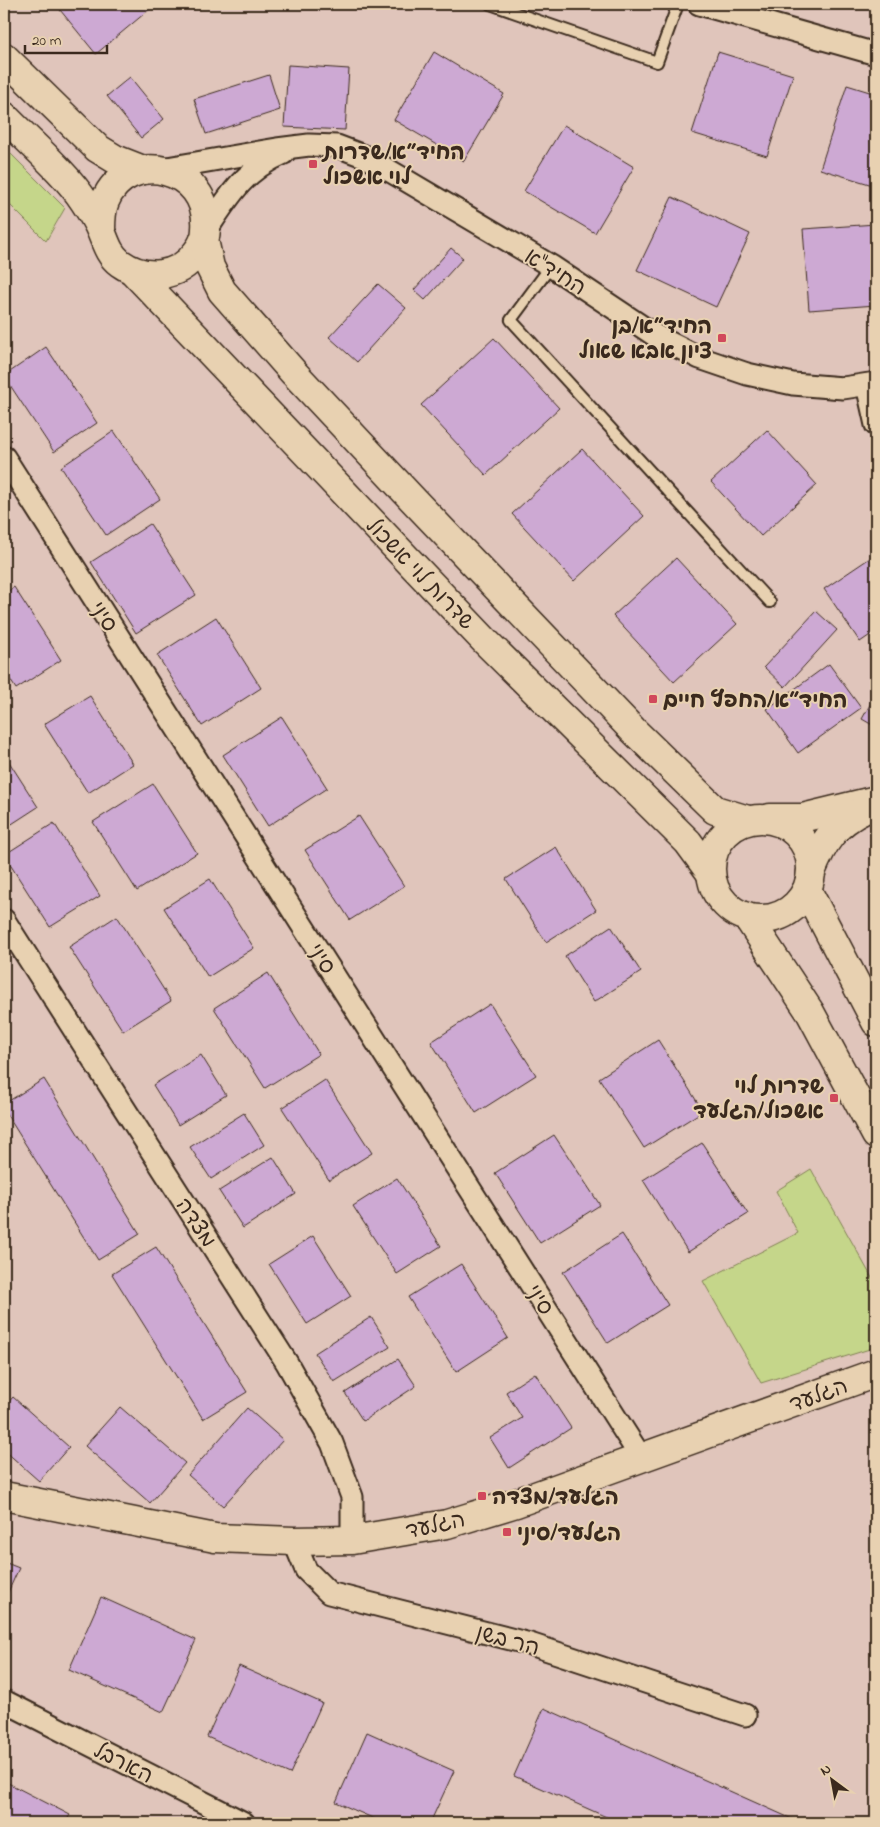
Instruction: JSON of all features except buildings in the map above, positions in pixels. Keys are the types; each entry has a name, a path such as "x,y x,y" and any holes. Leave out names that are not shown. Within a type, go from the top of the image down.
{"main road":[{"path":"4,57 97,148 115,159 152,170 177,174 191,184 202,198 207,214 205,235 191,261 178,270 164,275 149,276 134,272 118,262 107,248 101,230 85,202 73,186 4,116"},
{"path":"101,230 101,214 106,199 115,186 127,176 152,170"},
{"name":"שדרות לוי אשכול","path":"205,235 210,267 222,291 294,373 385,470 633,730 715,810 757,819"},
{"name":"שדרות לוי אשכול","path":"134,272 486,642 688,842 710,872"},
{"path":"876,800 802,818 757,819 732,827 720,839 712,854 710,872 714,887 722,901 734,911 748,918 766,919 783,914 797,904 809,881 821,848 836,829 858,813 876,804"},
{"path":"757,819 781,822 794,830 804,842 810,857 809,881 876,1022"},
{"path":"748,918 810,1012 876,1135"},
{"name":"הגלעד","path":"4,1496 214,1538 294,1541 352,1540 447,1524 516,1503 876,1373"}],"street":[{"path":"699,4 876,54"},
{"name":"החיד\"א","path":"205,235 233,191 251,173 267,161 309,145"},
{"name":"החיד\"א","path":"152,170 277,148 309,145 337,146 366,157 550,266 656,336 700,358 747,374 793,384 843,388 872,384"},
{"path":"872,384 876,425"},
{"name":"סיני","path":"4,457 642,1459"},
{"name":"מצדה","path":"4,920 287,1362 332,1443 352,1497 352,1540"},
{"name":"הר בשן","path":"294,1541 306,1570 329,1593 530,1644 745,1716"},
{"name":"הארבל","path":"4,1701 244,1823"}],"lane":[{"path":"490,4 657,62 678,4"},
{"path":"550,266 511,320 770,602"}],"green space":[{"path":"4,147 65,208 46,241 4,199"},
{"path":"811,1169 876,1285 876,1347 761,1383 703,1281 798,1233 776,1191"}],"place":[{"name":"החיד״א/שדרות לוי אשכול","path":"313,164"},
{"name":"החיד״א/בן ציון אבא שאול","path":"722,338"},
{"name":"החיד״א/החפץ חיים","path":"653,699"},
{"name":"שדרות לוי אשכול/הגלעד","path":"834,1098"},
{"name":"הגלעד/מצדה","path":"482,1496"},
{"name":"הגלעד/סיני","path":"507,1532"}]}
